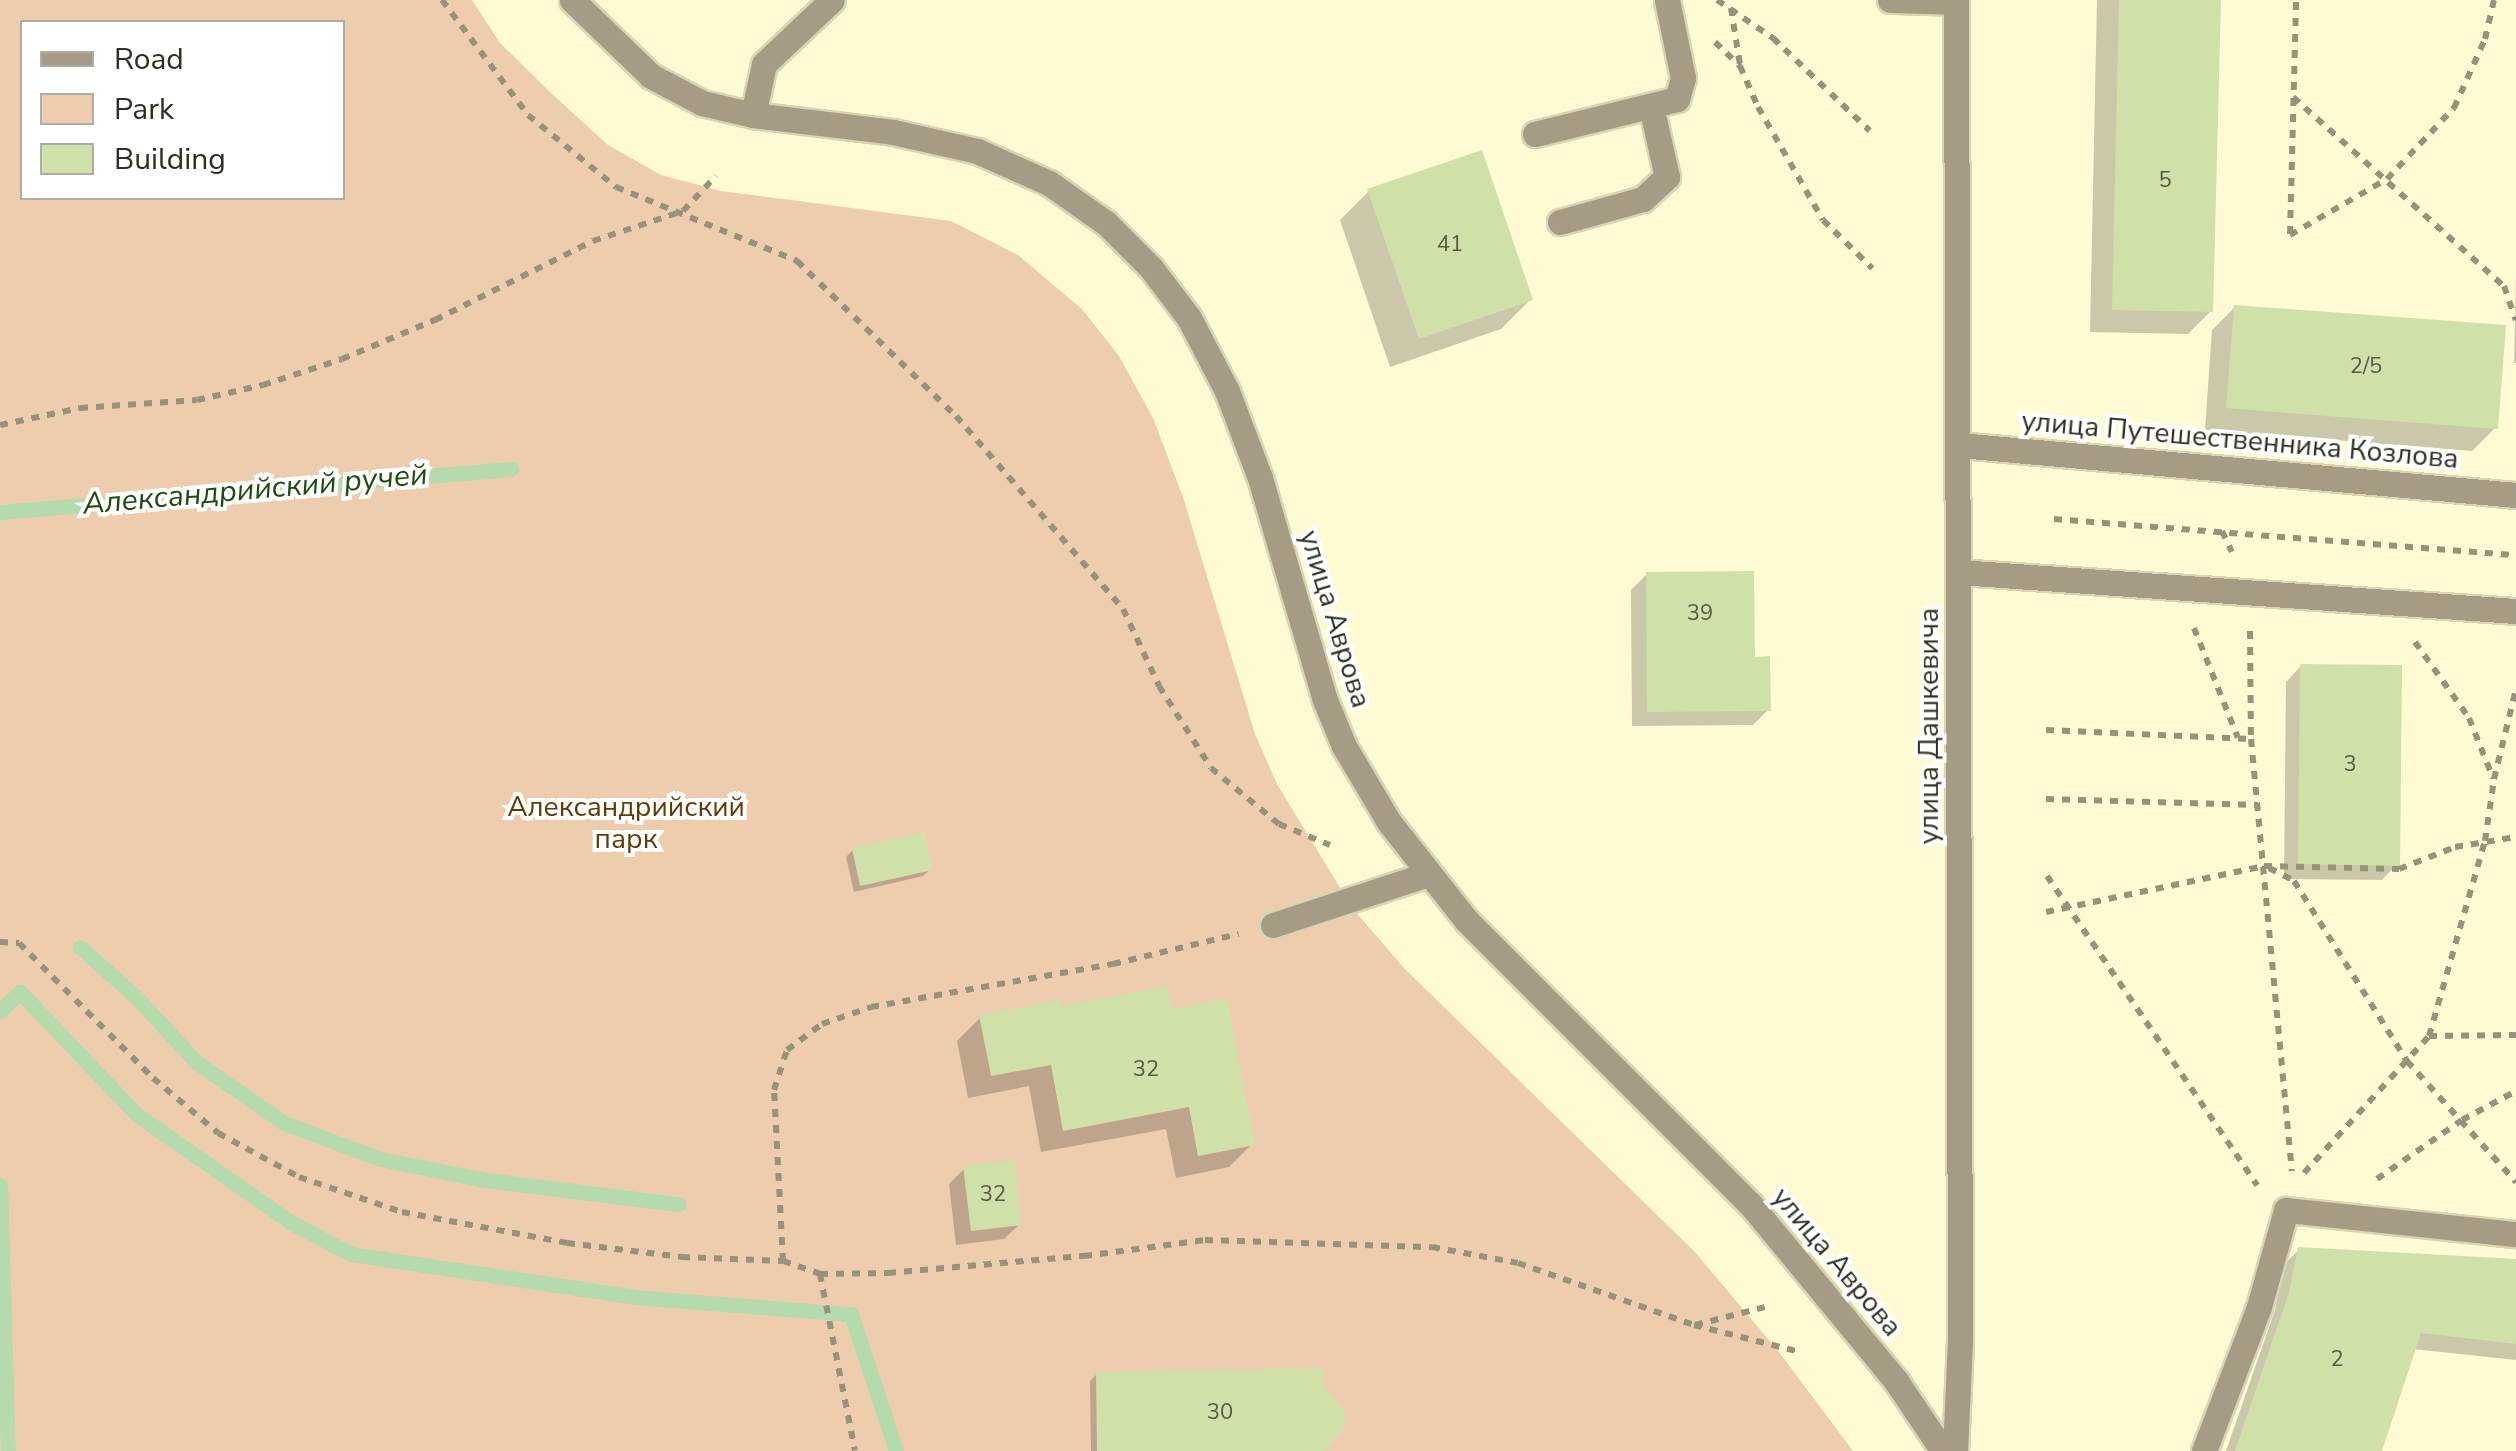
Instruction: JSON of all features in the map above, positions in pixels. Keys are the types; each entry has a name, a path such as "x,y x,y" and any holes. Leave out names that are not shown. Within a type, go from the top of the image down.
{"street":[{"name":"улица Аврова","path":"572,0 651,76 702,103 753,115 893,132 976,151 1049,183 1106,223 1151,268 1189,318 1228,390 1260,478 1325,700 1344,746 1389,822 1466,920 1762,1218 1896,1381 1943,1451"},
{"path":"753,115 764,64 832,0"},
{"path":"1535,134 1677,99 1682,78 1667,0"},
{"path":"1890,0 1956,1"},
{"name":"улица Дашкевича","path":"1955,1451 1960,1339 1956,1"},
{"path":"1560,222 1644,199 1667,177 1651,106"},
{"name":"улица Путешественника Козлова","path":"1958,445 2516,494"},
{"path":"1958,572 2516,611"},
{"path":"1273,925 1428,874"},
{"path":"2204,1451 2258,1307 2286,1210 2516,1234"}],"path":[{"path":"442,0 528,115 616,186 797,261 956,416 1123,609 1159,686 1211,768 1280,824 1330,846"},
{"path":"1717,0 1773,38 1870,132"},
{"path":"2296,0 2290,235 2387,179 2454,108 2485,39 2494,0"},
{"path":"1731,6 1740,66 1823,220 1872,268"},
{"path":"1709,39 1740,66"},
{"path":"2294,98 2504,286 2516,320"},
{"path":"0,424 80,408 197,400 263,385 342,359 434,320 593,241 682,211 716,176"},
{"path":"2054,518 2516,555"},
{"path":"2179,589 2238,738"},
{"path":"2384,602 2459,703 2494,779"},
{"path":"2250,615 2251,739 2293,1185 2429,1036 2485,841 2494,779 2516,689"},
{"path":"2046,730 2251,739"},
{"path":"2046,799 2258,804"},
{"path":"2046,912 2264,866 2399,869 2456,847 2516,837"},
{"path":"2264,866 2294,881 2406,1061 2516,1182"},
{"path":"2047,876 2250,1179 2286,1210"},
{"path":"0,942 19,943 153,1078 218,1132 299,1176 402,1212 567,1243 682,1257 783,1260 820,1274 888,1273 1084,1256 1205,1240 1432,1247 1518,1263 1694,1325 1800,1352"},
{"path":"783,1260 774,1090 787,1050 822,1024 871,1006 1192,946"},
{"path":"2429,1036 2516,1036"},
{"path":"2326,1214 2462,1120 2516,1091"},
{"path":"820,1274 855,1451"},
{"path":"1694,1325 1765,1307"}],"green space":[{"name":"Александрийский парк","path":"0,0 472,0 500,43 551,93 608,145 661,175 721,191 951,221 1018,255 1082,309 1119,356 1153,418 1183,497 1255,734 1277,784 1353,909 1405,969 1695,1252 1779,1352 1853,1451 0,1451"}],"building":[{"path":"2119,0 2221,0 2213,312 2112,310"},
{"path":"1482,150 1533,300 1419,339 1367,189"},
{"path":"2234,305 2506,325 2498,429 2226,408"},
{"path":"1754,571 1755,657 1770,656 1771,711 1647,712 1646,572"},
{"path":"2300,664 2402,665 2400,866 2298,864"},
{"path":"925,832 933,870 860,886 852,848"},
{"path":"1167,986 1172,1009 1227,998 1255,1145 1198,1156 1189,1107 1063,1131 1051,1065 991,1076 979,1015 1060,1000 1061,1006"},
{"path":"1015,1160 1022,1225 971,1231 963,1166"},
{"path":"2298,1247 2516,1259 2516,1344 2421,1333 2382,1451 2235,1451 2289,1292"},
{"path":"1324,1368 1324,1387 1343,1408 1346,1419 1343,1430 1324,1451 1097,1451 1096,1372"}],"waterway":[{"name":"Александрийский ручей","path":"0,512 511,469"},
{"path":"80,947 137,998 196,1062 284,1123 380,1159 479,1179 678,1204"},
{"path":"0,1011 20,992 136,1114 290,1222 351,1254 634,1297 851,1314 896,1451"},
{"path":"0,1185 8,1451"}]}
